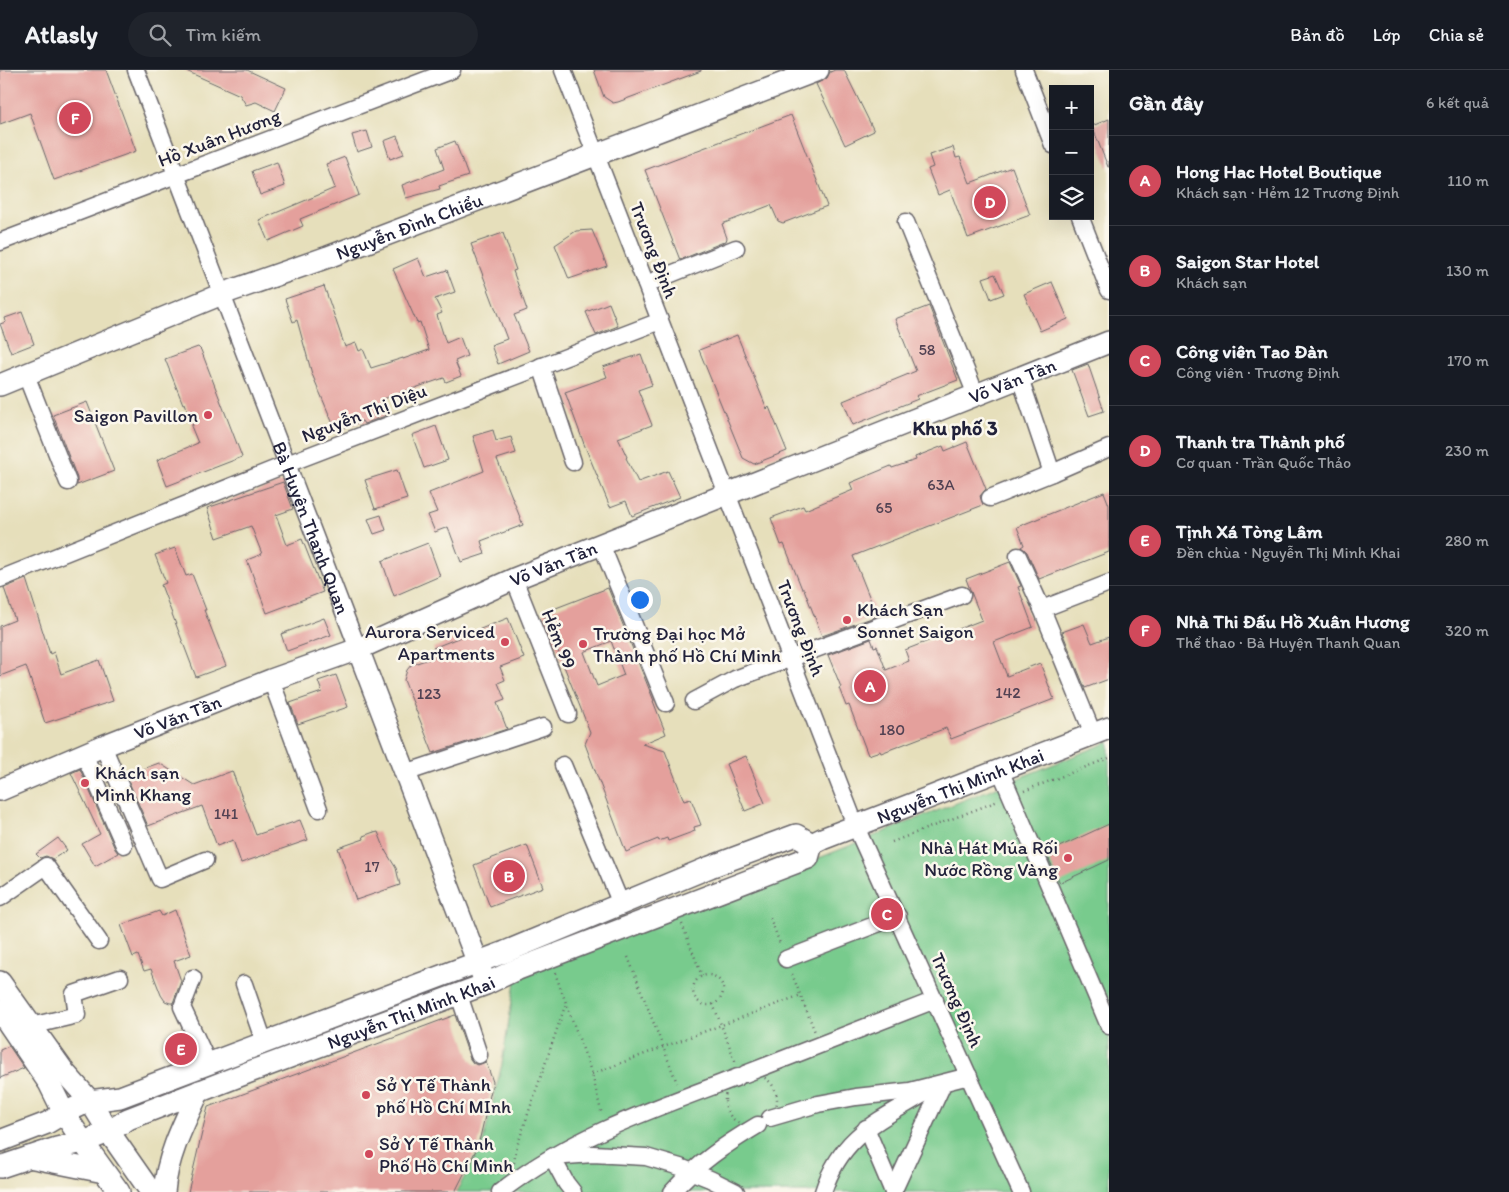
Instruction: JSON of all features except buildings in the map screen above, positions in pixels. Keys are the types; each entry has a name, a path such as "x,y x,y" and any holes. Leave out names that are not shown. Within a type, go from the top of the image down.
{"main road":[{"name":"Nguyễn Đình Chiểu","path":"0,385 222,294 596,155 795,74 818,70"},
{"name":"Võ Văn Tần","path":"0,790 103,746 271,680 358,649 514,579 1109,342"},
{"name":"Bà Huyện Thanh Quan","path":"358,649 486,984"},
{"name":"Nguyễn Thị Minh Khai","path":"812,844 1101,731"},
{"name":"Nguyễn Thị Minh Khai","path":"0,1141 47,1123 90,1101 120,1097 208,1064 478,961 710,867 796,835 812,844"},
{"name":"Nguyễn Thị Minh Khai","path":"0,1167 27,1157 83,1142 109,1132 128,1119 199,1091 459,995 522,967 808,858 812,844"},
{"path":"0,982 65,1073 90,1101 151,1192"},
{"path":"0,1011 49,1083 64,1113 83,1142 119,1192"},
{"path":"164,1192 165,1177 172,1155 199,1091"},
{"path":"27,1157 104,1172"}],"street":[{"name":"Bà Huyện Thanh Quan","path":"136,70 358,649"},
{"name":"Hồ Xuân Hương","path":"0,242 452,70"},
{"name":"Trương Định","path":"563,70 856,827 898,916 1021,1192"},
{"path":"1024,70 1049,135"},
{"path":"1082,220 1109,290"},
{"path":"906,222 976,395"},
{"path":"646,284 736,248"},
{"name":"Nguyễn Thị Diệu","path":"0,579 287,464 660,321"},
{"path":"541,366 573,462"},
{"path":"26,375 68,482"},
{"path":"1020,378 1052,473"},
{"path":"990,498 1109,448"},
{"path":"601,544 666,704"},
{"path":"1018,556 1101,731"},
{"name":"Hẻm 99","path":"514,579 568,714"},
{"path":"1042,609 1109,583"},
{"path":"694,701 735,679 962,595"},
{"path":"271,680 319,809"},
{"path":"405,773 543,727"},
{"path":"103,746 160,879 205,860"},
{"path":"84,754 124,845"},
{"path":"563,765 621,904"},
{"path":"1000,770 1109,1026"},
{"path":"0,898 46,866 100,941"},
{"path":"786,959 898,916"},
{"path":"31,1026 77,1014 74,994 120,978"},
{"path":"193,978 182,1007 208,1064"},
{"path":"244,984 264,1042"},
{"path":"459,995 479,1055"},
{"path":"507,1190 552,1157 605,1130 740,1073 820,1045 934,1000"},
{"path":"672,1192 690,1172 721,1148 764,1122 837,1100 883,1095 940,1085 969,1076"},
{"path":"823,1192 833,1168 841,1155 848,1145 866,1128 940,1085"},
{"path":"893,1192 940,1085"},
{"path":"866,1128 893,1192"},
{"path":"552,1157 593,1154 635,1156 668,1162 690,1172 710,1178 736,1192"},
{"path":"552,1157 573,1192"}],"path":[{"path":"770,918 820,1045"},
{"path":"681,922 702,976"},
{"path":"628,957 683,1098"},
{"path":"554,969 592,1074 605,1130"},
{"path":"702,976 714,976 722,985 722,996 713,1004 702,1004 694,996 694,984 702,976"},
{"path":"592,1074 801,995"},
{"path":"507,1190 516,1149 566,1002"},
{"path":"713,1004 740,1073"},
{"path":"740,1073 766,1078 776,1090 777,1105 764,1122 743,1125 731,1116 727,1110 725,1102 728,1088 740,1073"}],"green space":[{"path":"1109,742 1109,1192 456,1192 482,1146 502,1064 517,969 814,860"}],"place":[{"name":"Nhà Thi Đấu Hồ Xuân Hương","path":"75,118"},
{"name":"Thanh tra Thành phố","path":"990,202"},
{"name":"Saigon Pavillon","path":"208,415"},
{"name":"Khách Sạn Sonnet Saigon","path":"847,620"},
{"name":"Aurora Serviced Apartments","path":"505,642"},
{"name":"Trường Đại học Mở Thành phố Hồ Chí Minh","path":"583,644"},
{"name":"Hong Hac Hotel Boutique","path":"870,686"},
{"name":"Khách sạn Minh Khang","path":"85,783"},
{"name":"Nhà Hát Múa Rối Nước Rồng Vàng","path":"1068,858"},
{"name":"Saigon Star Hotel","path":"509,876"},
{"name":"Công viên Tao Đàn","path":"887,914"},
{"name":"Tịnh Xá Tòng Lâm","path":"181,1049"},
{"name":"Sở Y Tế Thành phố Hồ Chí MInh","path":"366,1095"},
{"name":"Sở Y Tế Thành Phố Hồ Chí Minh","path":"369,1154"}],"district":[{"name":"Khu phố 3","path":"955,428"}]}
